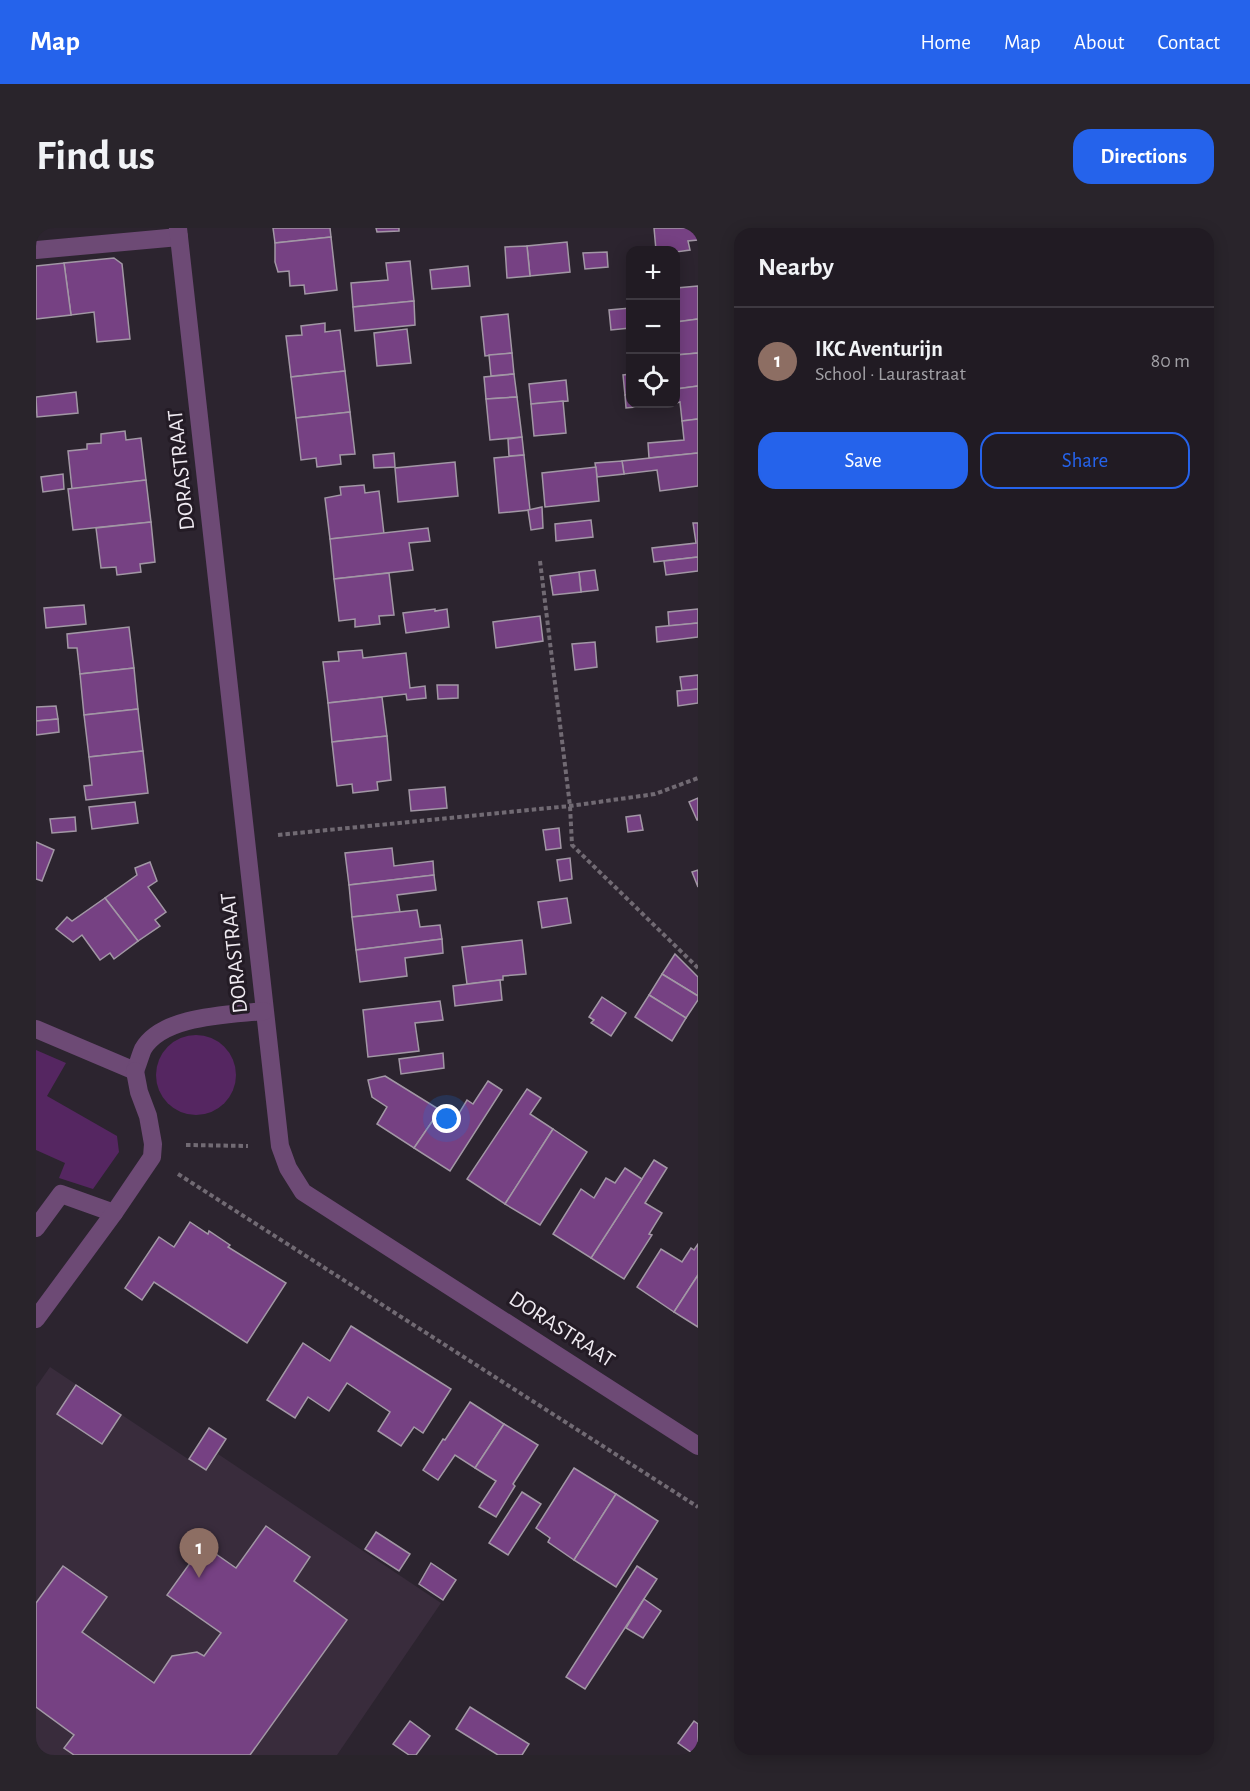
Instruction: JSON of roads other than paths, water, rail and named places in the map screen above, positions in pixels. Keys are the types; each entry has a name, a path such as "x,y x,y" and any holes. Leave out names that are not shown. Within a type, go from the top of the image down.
{"street":[{"path":"36,250 179,232"},
{"name":"DORASTRAAT","path":"179,232 264,1011 280,1146 288,1168 303,1191 698,1446"},
{"path":"36,1319 114,1213 152,1151 148,1116 139,1092 135,1071 144,1048 162,1031 193,1019 264,1011"},
{"path":"36,1029 135,1071"},
{"path":"36,1228 61,1194 114,1213"}],"place":[{"name":"IKC Aventurijn","path":"199,1578"}]}
